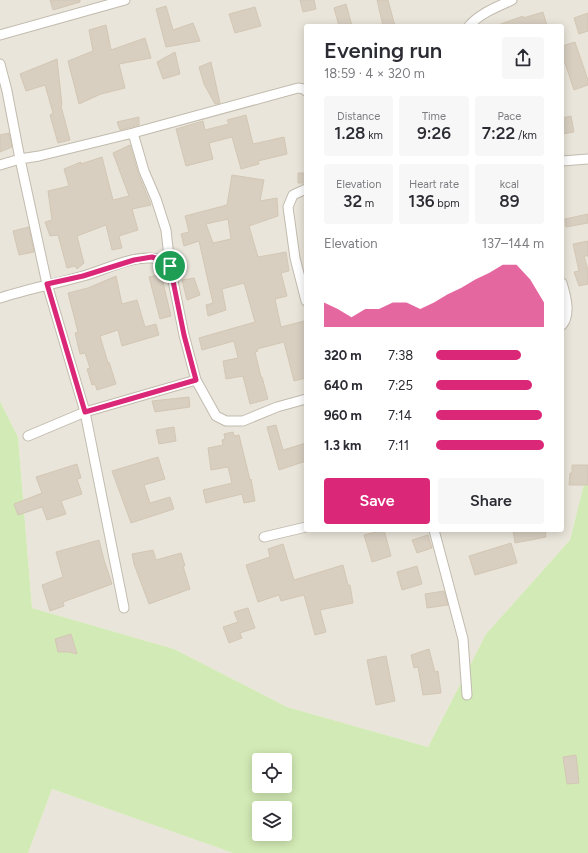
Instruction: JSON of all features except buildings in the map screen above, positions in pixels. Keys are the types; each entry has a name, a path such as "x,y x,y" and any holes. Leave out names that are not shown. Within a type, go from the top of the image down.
{"street":[{"path":"0,35 125,0"},
{"path":"471,24 487,12 512,0"},
{"path":"0,64 7,91 47,284 85,412 124,608"},
{"path":"0,165 133,133 298,88 304,89"},
{"path":"133,133 144,171 166,230 170,266 184,335 196,380 216,416 226,421 243,421 304,400"},
{"path":"564,161 588,159"},
{"path":"304,190 293,195 288,207 295,258 304,293"},
{"path":"0,298 47,284 83,276 134,260 152,257 162,260 170,266"},
{"path":"564,293 568,314 564,324"},
{"path":"28,436 85,412 196,380"},
{"path":"264,537 304,527"},
{"path":"435,532 463,639 467,695"}],"shaded area":[{"path":"0,0 588,0 588,468 570,540 486,634 428,747 287,707 174,649 32,608 18,437 0,401"},
{"path":"52,789 233,853 28,853"}],"green space":[{"path":"0,401 18,437 32,608 174,649 287,707 428,747 486,634 570,540 588,468 588,853 233,853 52,789 28,853 0,853"}],"route":[{"path":"152,257 162,260 170,266 184,335 196,380 85,412 47,284 83,276 134,260 152,257"}]}
